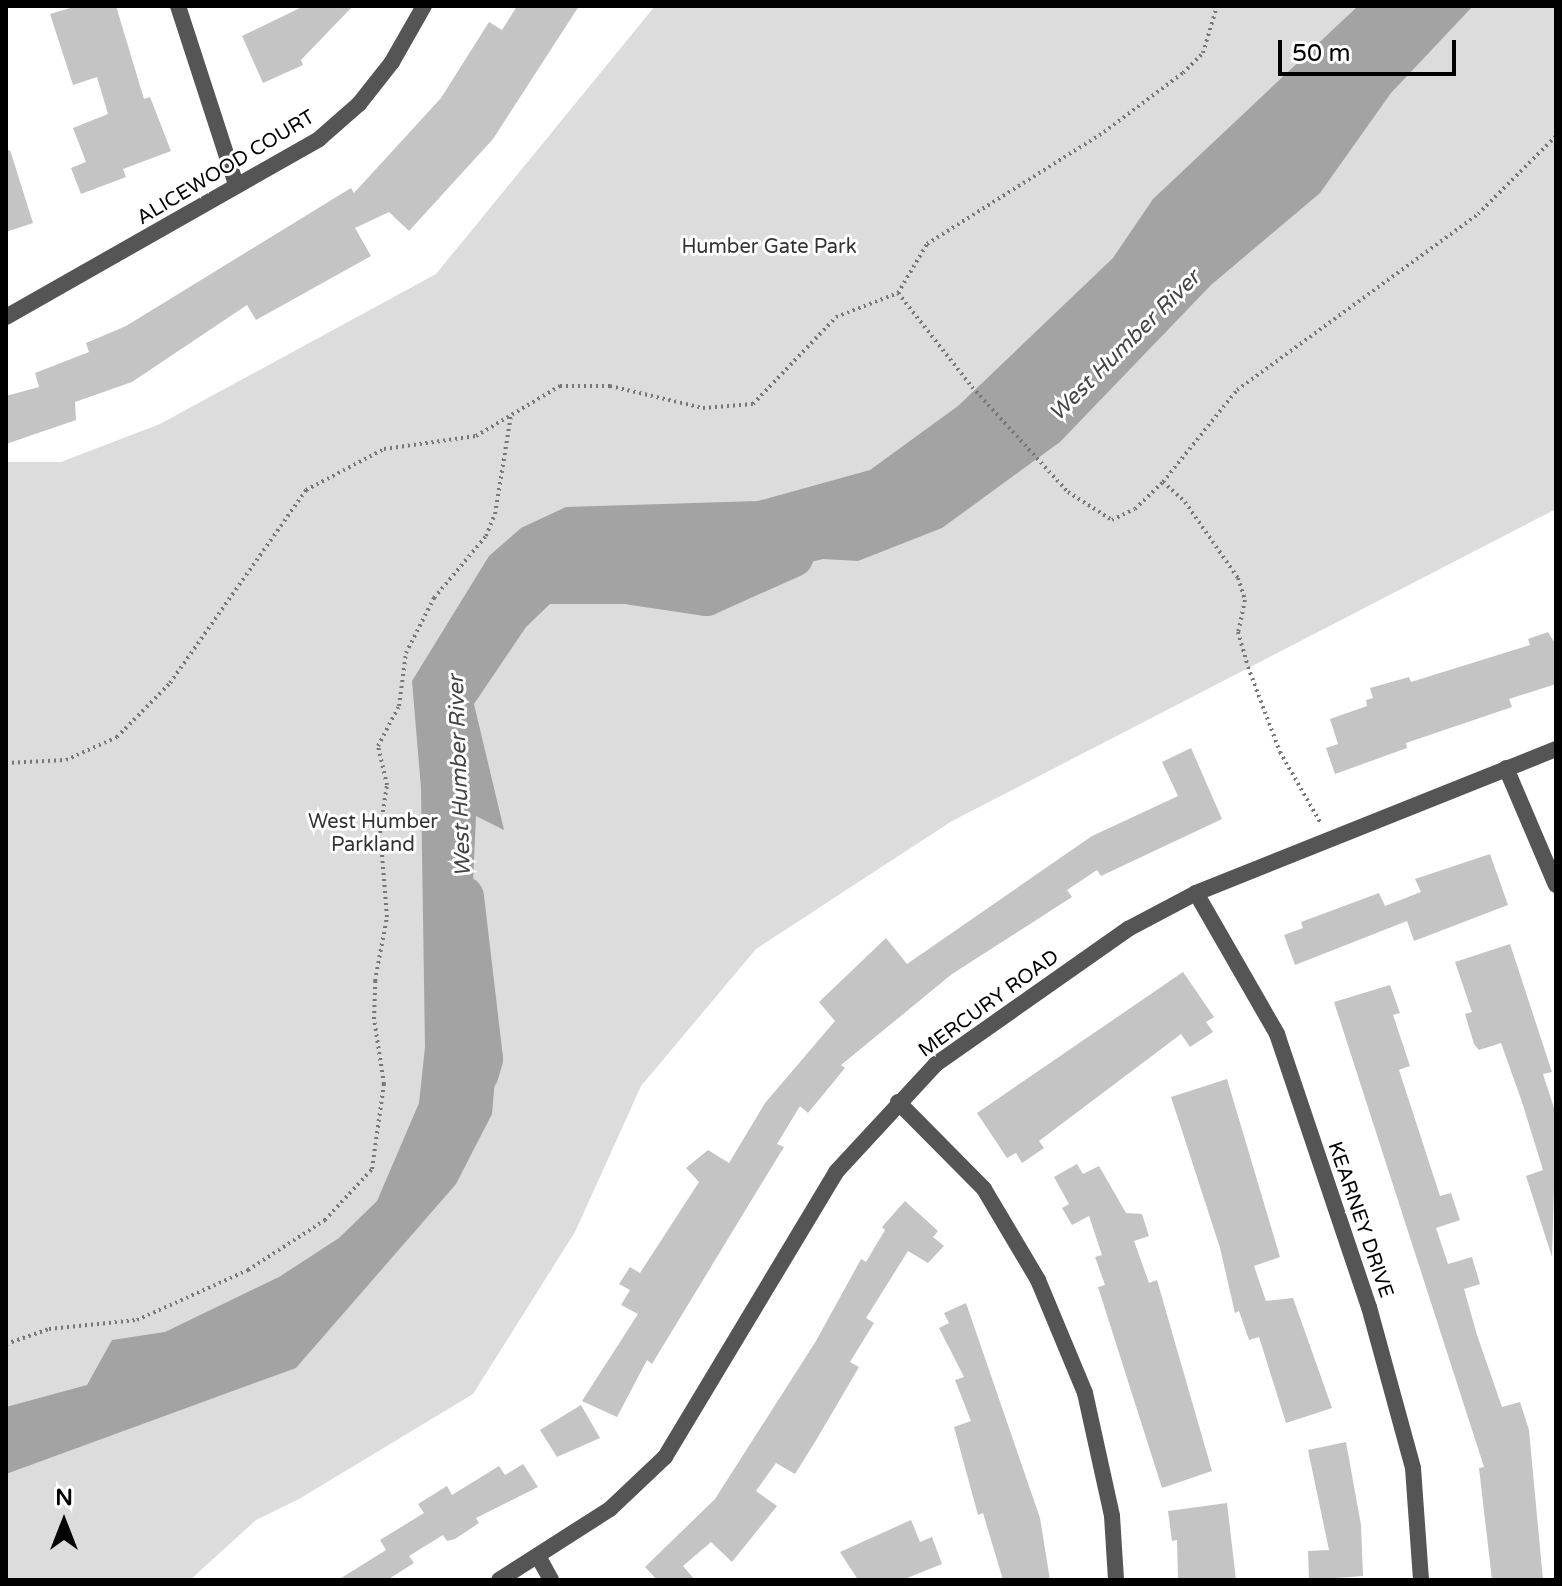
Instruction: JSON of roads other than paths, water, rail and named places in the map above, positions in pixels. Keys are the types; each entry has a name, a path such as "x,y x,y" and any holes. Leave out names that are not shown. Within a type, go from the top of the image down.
{"street":[{"path":"178,6 236,185"},
{"name":"ALICEWOOD COURT","path":"6,317 319,139 359,104 392,62 424,6"},
{"name":"MERCURY ROAD","path":"499,1580 539,1558 610,1509 665,1457 836,1172 936,1064 1128,929 1196,893 1556,749"},
{"path":"1506,768 1556,885"},
{"name":"KEARNEY DRIVE","path":"1196,893 1277,1034 1369,1307 1413,1468 1421,1580"},
{"path":"898,1102 984,1189 1038,1280 1085,1393 1112,1516 1116,1580"},
{"path":"539,1558 551,1580"}],"water":[{"path":"1358,6 1473,6 1391,93 1320,193 1211,285 1060,442 942,528 858,561 823,559 639,604 550,604 526,627 474,704 504,830 476,816 468,993 474,1013 498,1044 492,1114 456,1184 296,1368 6,1474 6,1407 87,1385 112,1340 165,1332 279,1277 339,1238 377,1201 419,1103 425,1047 421,788 412,681 489,556 521,528 566,507 758,501 870,470 958,406 1113,258 1153,199"}],"waterway":[{"name":"West Humber River","path":"632,584 706,595 793,556"},
{"name":"West Humber River","path":"463,897 482,1059 478,1073"}],"park label":[{"name":"Humber Gate Park","path":"769,247"},
{"name":"West Humber Parkland","path":"373,834"}]}
